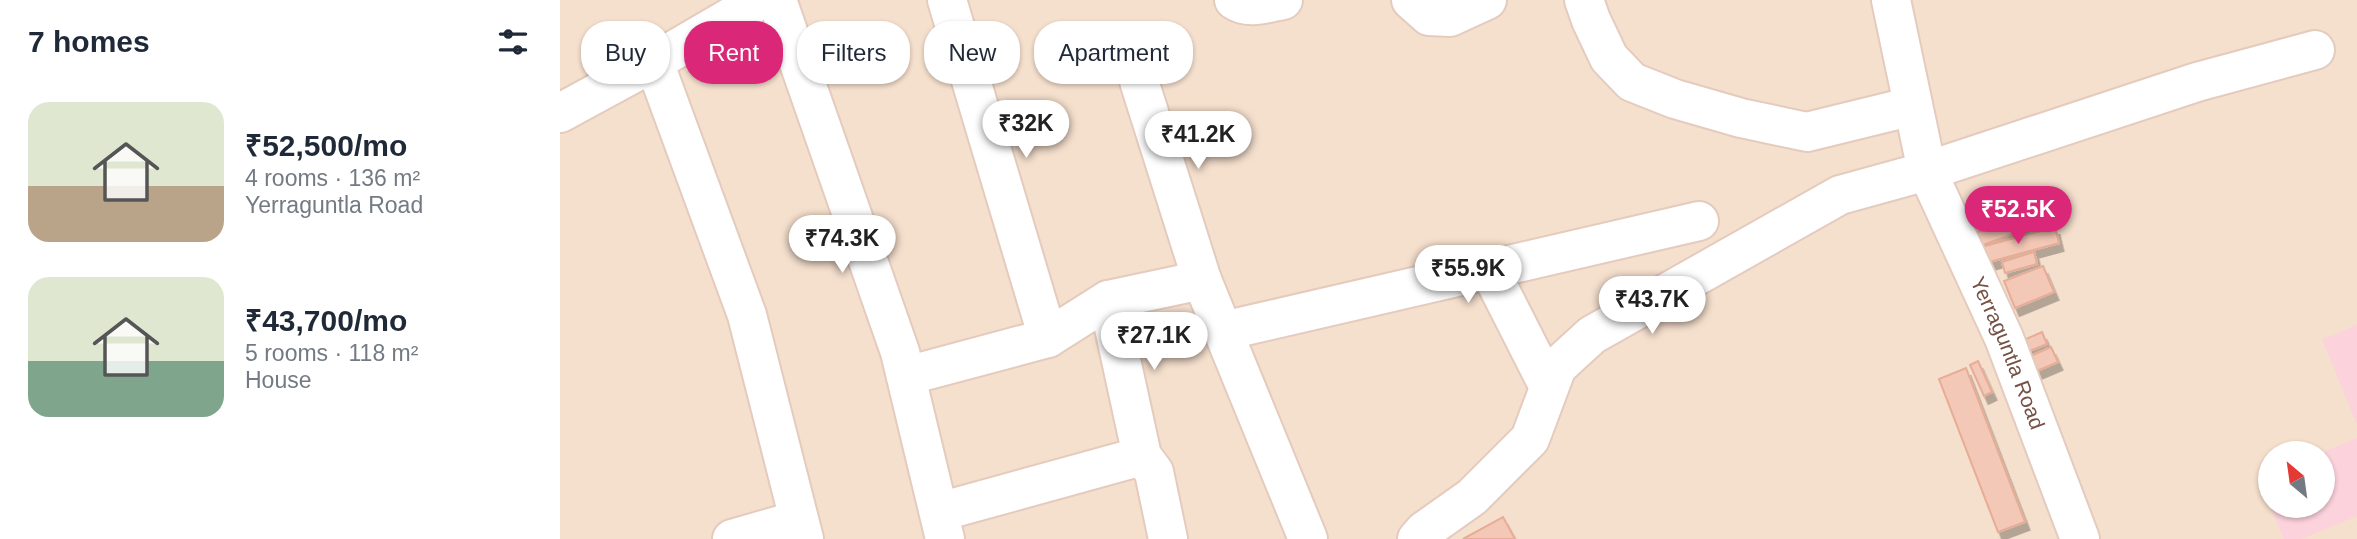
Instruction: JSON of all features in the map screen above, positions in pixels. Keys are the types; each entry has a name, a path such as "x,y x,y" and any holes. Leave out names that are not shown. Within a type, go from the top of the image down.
{"street":[{"path":"670,53 760,0"},
{"path":"776,0 901,352 942,526 1142,456"},
{"path":"947,0 1048,338"},
{"path":"1234,0 1241,5 1258,5 1283,0"},
{"path":"1411,0 1429,16 1450,17 1487,0"},
{"path":"1584,0 1609,58 1632,82 1675,99 1741,118 1807,132 1913,106"},
{"name":"Yerraguntla Road","path":"1891,0 1927,171 2004,338 2080,539"},
{"path":"1423,536 1472,498 1530,439 1557,367 1592,335 1840,195 1927,171 2197,82 2315,50"},
{"path":"560,113 613,84"},
{"path":"662,84 747,315 801,529 732,539"},
{"path":"1140,84 1202,280 1308,539"},
{"path":"1223,331 1699,221"},
{"path":"1489,270 1549,387"},
{"path":"906,376 1048,338 1108,300 1202,280"},
{"path":"1108,300 1142,456 1154,472 1168,539"}],"shaded area":[{"path":"560,0 2357,0 2357,539 560,539"},
{"path":"2357,325 2357,424 2322,339"},
{"path":"2357,438 2357,516 2301,539 2284,539 2275,518 2335,518 2335,447"}],"building":[{"path":"2027,215 2031,228 1977,247 1972,234"},
{"path":"2055,227 2059,243 1982,264 1978,248"},
{"path":"2034,252 2037,264 2005,273 2002,262"},
{"path":"2043,266 2054,292 2015,308 2004,281"},
{"path":"2042,332 2047,344 2022,354 2017,343"},
{"path":"2051,347 2058,362 2030,374 2024,359"},
{"path":"1978,361 1992,392 1984,396 1970,365"},
{"path":"1966,368 2025,522 1998,532 1939,379"},
{"path":"1503,517 1515,539 1463,539"}]}
